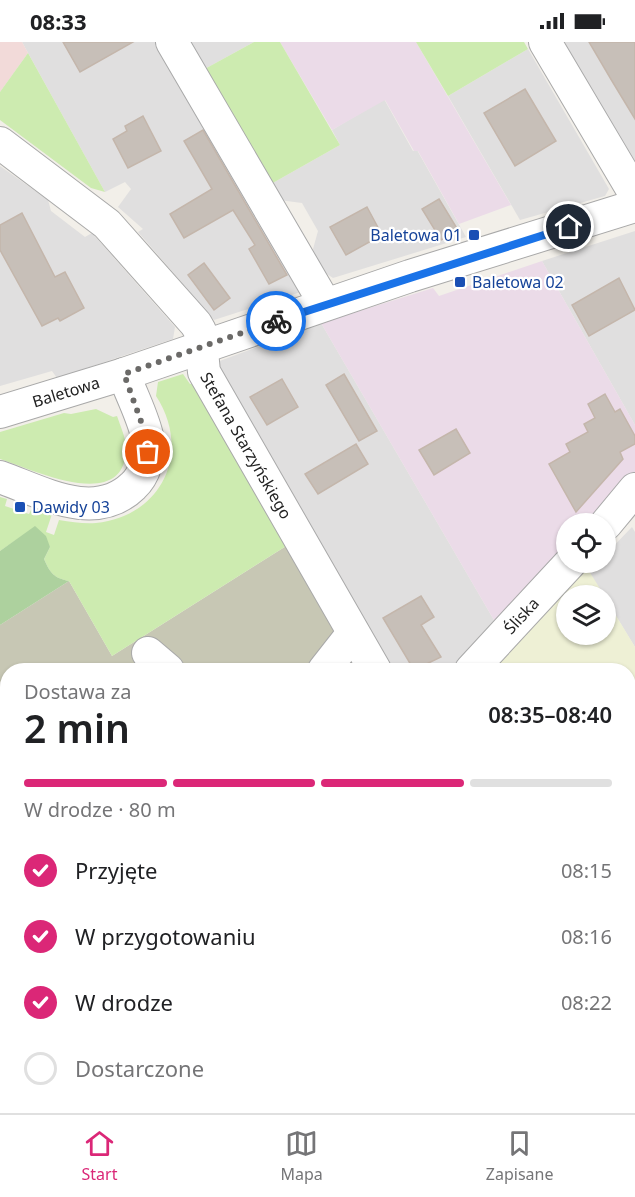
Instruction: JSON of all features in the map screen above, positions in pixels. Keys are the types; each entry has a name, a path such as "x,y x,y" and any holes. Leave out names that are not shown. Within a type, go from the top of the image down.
{"street":[{"path":"172,42 325,304"},
{"path":"545,42 635,194"},
{"name":"Stefana Starzyńskiego","path":"0,143 106,224 196,324 200,331 204,372 371,663"},
{"name":"Baletowa","path":"0,412 124,374 325,304 635,206"},
{"path":"0,477 74,503 104,505 123,496 136,484 144,471 148,452 147,438 124,374"},
{"path":"615,513 635,489"},
{"name":"Śliska","path":"477,663 561,573"},
{"path":"330,663 354,633"}],"shaded area":[{"path":"0,42 22,42 28,53 0,92"},
{"path":"22,42 163,42 307,290 214,320 138,232 143,229 118,207 131,189 125,182 105,192"},
{"path":"184,42 254,42 201,71"},
{"path":"280,42 416,42 511,205 459,224 418,151 414,151 385,100 332,130"},
{"path":"560,42 635,42 635,167"},
{"path":"528,49 609,189 605,196 520,220 448,96"},
{"path":"384,99 413,151 417,150 466,237 333,278 318,268 313,249 318,231 302,203 279,200 271,184 340,145 332,130"},
{"path":"0,166 48,200 51,211 85,237 92,233 175,327 173,339 57,378 52,371 0,386"},
{"path":"635,231 635,425 542,261"},
{"path":"542,261 635,425 635,474 600,513 556,513 556,562 498,627 321,323 433,288 439,296"},
{"path":"321,323 498,627 460,663 382,663 311,541 314,532 216,376 217,362"},
{"path":"632,527 635,532 635,647 616,616 616,585 597,585 590,573 616,573 616,544"},
{"path":"291,543 359,663 0,663 0,625 69,581 112,656"},
{"path":"574,573 590,573 598,585 562,585"},
{"path":"556,592 556,645 616,645 616,616 635,647 635,663 486,663"}],"green space":[{"path":"254,42 280,42 340,145 271,184 201,71"},
{"path":"416,42 524,42 528,49 448,96"},
{"path":"28,53 105,192 91,188 0,120 0,92"},
{"path":"183,374 190,384 197,383 291,543 112,656 69,581 56,576 48,568 44,559 50,547 35,527 0,551 0,497 7,499 5,506 29,514 32,508 52,514 46,532 54,535 59,520 96,523 119,518 139,508 154,494 165,478 171,459 171,438 167,417 156,396 158,382"},
{"path":"96,409 113,417 117,416 125,440 126,448 122,468 111,479 94,484 75,482 53,478 0,459 0,432 64,413 71,414"},
{"path":"35,526 46,536 50,547 44,559 48,568 56,576 69,581 0,625 0,551"}],"building":[{"path":"63,42 133,42 80,72"},
{"path":"589,42 635,42 635,119 612,81"},
{"path":"525,89 556,141 515,166 484,113"},
{"path":"143,116 161,151 128,168 113,139 127,131 125,126"},
{"path":"203,130 287,275 269,284 249,249 255,245 233,210 184,238 170,214 212,189 184,141"},
{"path":"439,199 458,230 441,240 422,209"},
{"path":"367,207 382,235 346,255 330,227"},
{"path":"22,213 55,277 65,272 84,308 60,321 58,318 42,326 0,250 0,225"},
{"path":"204,263 230,298 214,310 188,275"},
{"path":"619,278 635,310 589,336 572,305"},
{"path":"344,374 377,431 359,441 326,385"},
{"path":"282,379 298,407 267,425 250,397"},
{"path":"605,394 615,412 620,409 635,436 635,444 620,452 623,459 576,512 549,464 570,452 566,444 588,432 584,424 595,418 588,404"},
{"path":"456,429 470,453 434,475 419,450"},
{"path":"356,444 368,464 318,494 305,474"},
{"path":"421,596 434,617 421,625 441,657 429,663 410,663 383,618"}],"way so far":[{"path":"148,452 147,438 124,374 276,321"}],"place":[{"name":"Baletowa 01","path":"474,235"},
{"name":"Baletowa 02","path":"460,282"},
{"name":"Dawidy 03","path":"20,507"}],"route":[{"path":"276,321 410,276 569,227"}]}
